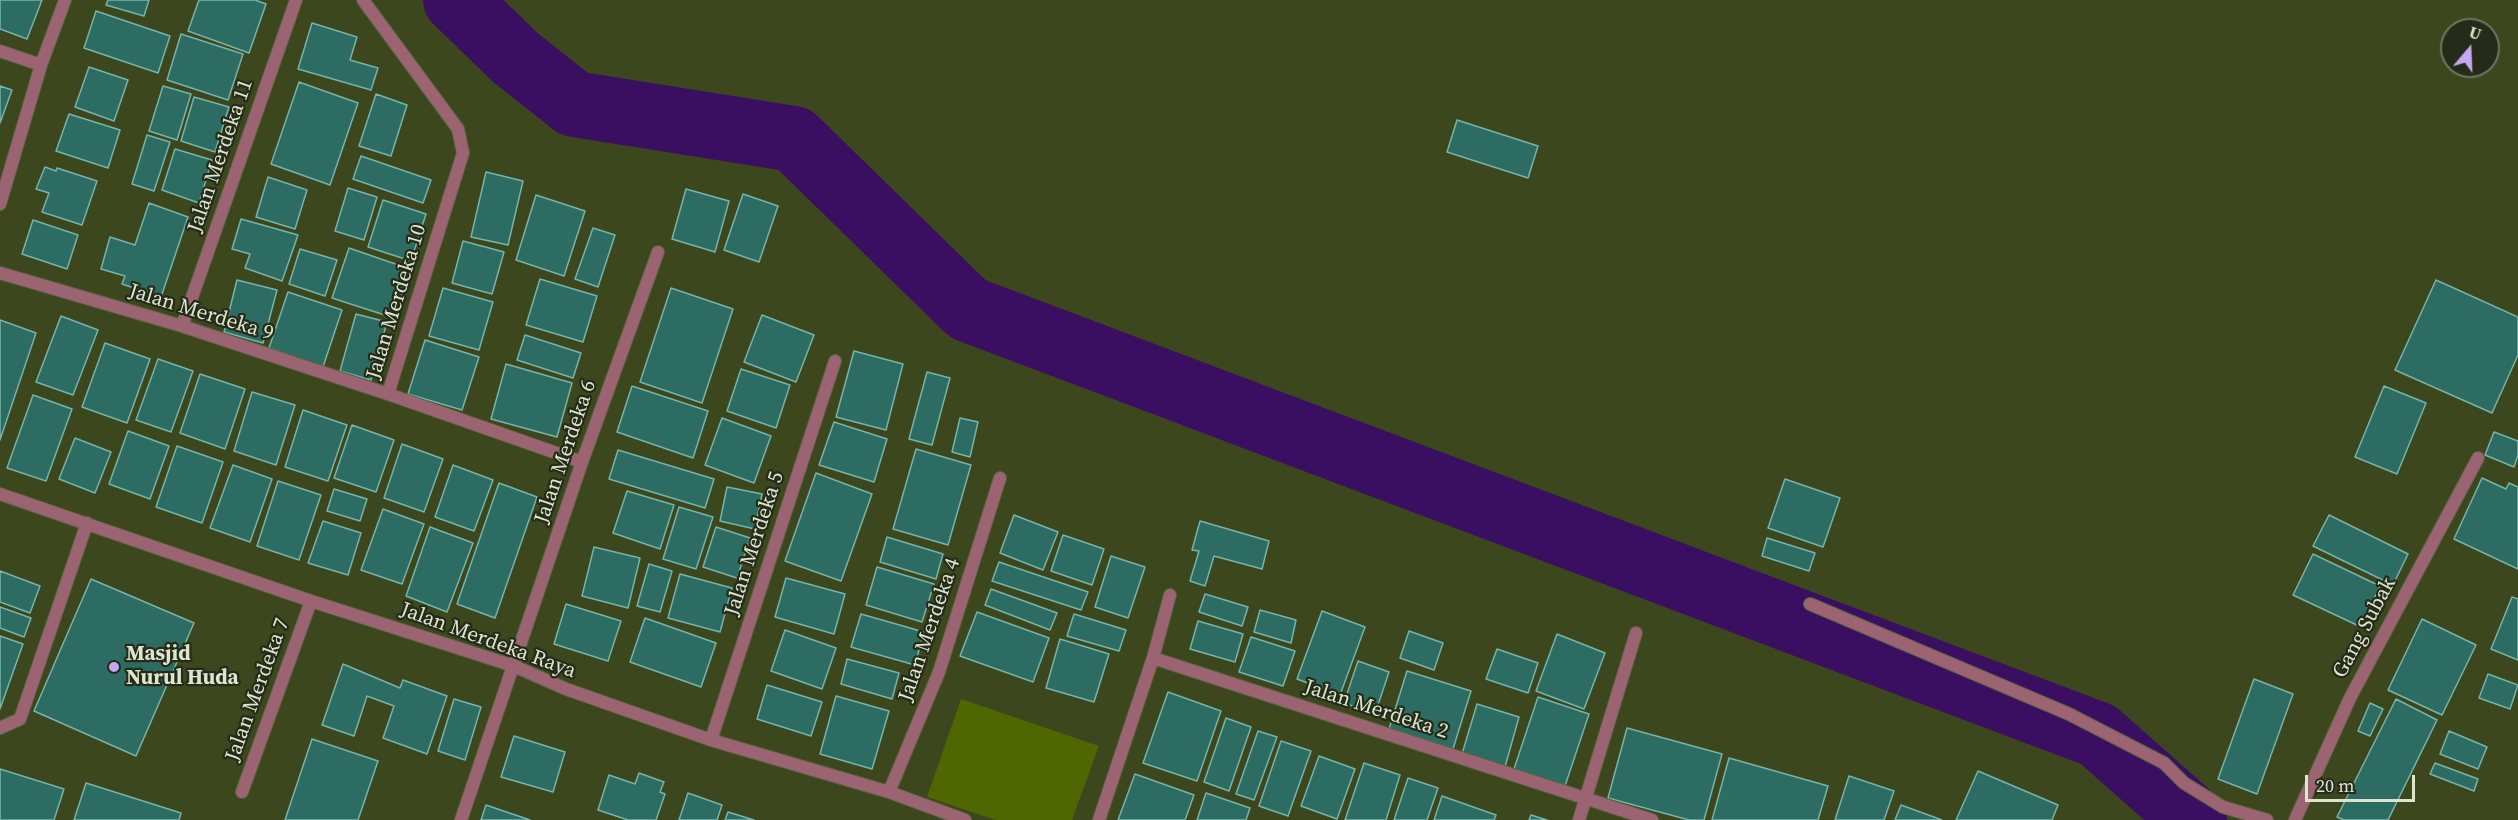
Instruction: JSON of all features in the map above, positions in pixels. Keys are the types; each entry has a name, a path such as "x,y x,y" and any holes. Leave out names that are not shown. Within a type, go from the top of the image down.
{"street":[{"path":"0,204 41,64 66,0"},
{"name":"Jalan Merdeka 11","path":"182,326 296,0"},
{"name":"Jalan Merdeka 10","path":"363,0 458,129 463,153 388,394 582,462"},
{"path":"0,51 41,64"},
{"name":"Jalan Merdeka 6","path":"461,820 582,462 658,252"},
{"name":"Jalan Merdeka 9","path":"0,273 182,326 388,394"},
{"name":"Jalan Merdeka 5","path":"711,740 835,361"},
{"name":"Gang Subak","path":"2295,820 2350,698 2478,458"},
{"name":"Jalan Merdeka 4","path":"889,792 939,672 1000,478"},
{"name":"Jalan Merdeka Raya","path":"0,494 311,601 514,666 567,689 711,740 889,792 965,820"},
{"path":"0,728 20,719 87,523"},
{"path":"1099,820 1153,658 1170,595"},
{"name":"Jalan Merdeka 7","path":"242,792 311,601"},
{"path":"1810,604 2069,714 2164,763 2184,783 2223,807 2267,820"},
{"path":"1579,820 1636,633"},
{"name":"Jalan Merdeka 2","path":"1153,658 1652,820"}],"green space":[{"path":"961,699 1099,746 1072,820 996,820 927,797"}],"building":[{"path":"0,0 42,0 27,39 0,29"},
{"path":"108,0 149,0 144,16 106,5"},
{"path":"199,0 255,0 266,4 249,53 188,31"},
{"path":"96,11 170,36 158,73 84,48"},
{"path":"312,23 357,37 350,60 378,68 371,90 298,69"},
{"path":"181,34 243,54 228,100 167,80"},
{"path":"89,67 128,80 114,121 75,107"},
{"path":"299,82 358,103 330,185 271,164"},
{"path":"0,86 12,90 0,123"},
{"path":"163,86 191,94 177,140 149,131"},
{"path":"376,94 407,105 391,156 359,146"},
{"path":"194,97 229,107 215,152 181,141"},
{"path":"69,114 120,130 108,168 56,151"},
{"path":"1457,120 1538,146 1528,178 1447,152"},
{"path":"147,135 170,142 154,191 132,184"},
{"path":"175,149 212,160 199,203 162,190"},
{"path":"361,156 431,180 423,203 353,179"},
{"path":"45,167 56,171 57,168 97,181 82,225 42,212 49,193 36,189"},
{"path":"486,172 523,181 508,245 471,237"},
{"path":"268,177 307,190 295,229 256,217"},
{"path":"348,188 377,197 364,240 335,231"},
{"path":"686,189 729,201 715,252 672,239"},
{"path":"743,194 778,206 759,262 724,250"},
{"path":"536,195 585,211 564,276 516,260"},
{"path":"383,200 426,214 411,261 368,247"},
{"path":"149,203 188,217 161,297 122,284 125,276 101,269 110,237 135,245"},
{"path":"241,219 298,235 282,281 245,268 250,254 232,249"},
{"path":"33,220 78,235 67,269 22,254"},
{"path":"593,228 615,235 598,287 575,279"},
{"path":"463,241 504,252 492,294 452,283"},
{"path":"349,248 410,269 394,318 332,298"},
{"path":"300,249 337,260 325,296 289,284"},
{"path":"540,279 597,296 583,342 526,325"},
{"path":"237,280 277,290 263,343 224,332"},
{"path":"2436,280 2518,317 2518,355 2492,413 2395,370"},
{"path":"443,288 493,302 479,350 429,336"},
{"path":"671,288 733,309 702,403 640,382"},
{"path":"288,292 342,310 323,367 269,348"},
{"path":"356,314 387,322 371,380 340,371"},
{"path":"762,315 814,335 796,382 744,362"},
{"path":"61,316 98,330 73,395 36,382"},
{"path":"0,320 36,333 0,440"},
{"path":"525,335 581,353 573,378 517,360"},
{"path":"425,340 479,357 462,410 408,394"},
{"path":"105,343 150,359 127,423 82,407"},
{"path":"854,351 903,364 886,430 836,417"},
{"path":"158,359 193,371 171,432 136,420"},
{"path":"506,364 572,383 557,437 491,419"},
{"path":"741,369 790,385 776,428 727,411"},
{"path":"927,372 950,378 932,445 909,439"},
{"path":"200,374 245,389 225,449 180,433"},
{"path":"632,386 708,411 693,458 617,432"},
{"path":"2384,386 2426,403 2397,474 2355,457"},
{"path":"252,392 295,405 276,465 234,451"},
{"path":"33,395 72,409 46,481 7,468"},
{"path":"303,410 347,425 328,481 285,467"},
{"path":"722,418 771,436 754,483 705,465"},
{"path":"960,418 978,422 970,457 952,452"},
{"path":"834,422 887,439 874,482 819,465"},
{"path":"352,425 394,440 376,492 334,478"},
{"path":"128,431 169,446 150,499 109,484"},
{"path":"2494,432 2518,441 2518,455 2514,467 2485,455"},
{"path":"75,438 111,452 95,493 59,479"},
{"path":"402,444 443,459 424,512 384,498"},
{"path":"177,446 223,462 202,523 156,507"},
{"path":"916,449 971,465 948,545 893,529"},
{"path":"618,450 714,479 705,508 609,479"},
{"path":"233,465 272,479 250,542 210,528"},
{"path":"453,465 493,480 474,531 435,517"},
{"path":"816,473 872,494 841,581 785,561"},
{"path":"2482,478 2506,489 2509,483 2518,487 2518,569 2454,539"},
{"path":"1785,479 1840,498 1823,547 1768,528"},
{"path":"278,481 321,495 299,560 257,546"},
{"path":"499,483 537,497 495,618 457,604"},
{"path":"727,487 762,494 755,529 720,521"},
{"path":"334,489 367,499 360,521 327,511"},
{"path":"627,491 674,505 660,549 613,533"},
{"path":"679,507 713,517 696,569 663,559"},
{"path":"383,509 424,524 402,584 361,570"},
{"path":"1014,515 1058,532 1043,570 1000,553"},
{"path":"2329,515 2408,554 2393,585 2313,546"},
{"path":"323,521 361,533 348,575 308,563"},
{"path":"1200,521 1269,541 1262,569 1214,556 1205,586 1190,581 1199,551 1192,550"},
{"path":"430,527 473,543 447,612 406,596"},
{"path":"716,527 750,538 737,578 703,567"},
{"path":"1063,535 1104,549 1092,585 1051,571"},
{"path":"887,537 943,554 936,579 880,562"},
{"path":"1767,538 1815,553 1809,571 1762,556"},
{"path":"594,547 640,558 628,608 582,596"},
{"path":"2313,554 2380,586 2361,627 2293,595"},
{"path":"1111,556 1145,567 1128,618 1095,607"},
{"path":"999,562 1088,592 1081,610 992,581"},
{"path":"649,564 672,571 660,612 637,606"},
{"path":"877,567 934,584 922,622 866,605"},
{"path":"0,571 40,586 30,613 0,602"},
{"path":"680,574 732,588 720,632 668,618"},
{"path":"786,578 845,594 834,634 775,617"},
{"name":"Masjid Nurul Huda","path":"91,579 194,623 136,756 34,711"},
{"path":"991,589 1057,613 1050,630 985,605"},
{"path":"1205,594 1248,607 1242,626 1199,612"},
{"path":"2512,597 2518,599 2518,660 2491,649"},
{"path":"566,604 621,621 608,661 554,644"},
{"path":"0,607 31,618 24,637 0,628"},
{"path":"1260,610 1296,620 1291,643 1254,632"},
{"path":"1322,611 1365,627 1340,695 1297,679"},
{"path":"977,612 1049,638 1033,682 960,656"},
{"path":"861,614 924,632 915,665 851,647"},
{"path":"1074,614 1126,630 1119,651 1067,636"},
{"path":"645,618 716,643 701,687 630,662"},
{"path":"2422,619 2476,645 2442,715 2388,690"},
{"path":"1198,621 1243,634 1235,662 1190,649"},
{"path":"785,630 836,648 822,689 771,671"},
{"path":"1409,631 1443,643 1434,670 1400,658"},
{"path":"1557,634 1605,653 1584,709 1536,691"},
{"path":"0,636 23,644 0,709"},
{"path":"1251,637 1295,651 1283,686 1239,672"},
{"path":"1060,639 1109,654 1094,702 1046,688"},
{"path":"1497,649 1538,663 1528,693 1486,679"},
{"path":"847,659 899,673 892,699 841,684"},
{"path":"1358,661 1389,672 1375,714 1344,703"},
{"path":"343,664 400,688 403,680 447,696 427,754 383,738 394,706 367,696 354,736 322,725"},
{"path":"1407,671 1471,691 1453,749 1389,729"},
{"path":"2488,674 2518,685 2510,709 2479,698"},
{"path":"2254,679 2293,694 2257,794 2218,779"},
{"path":"767,685 822,702 811,736 757,719"},
{"path":"1168,692 1221,711 1197,781 1143,763"},
{"path":"836,696 889,711 872,769 820,754"},
{"path":"1538,697 1589,714 1565,786 1514,769"},
{"path":"454,699 481,707 465,760 438,751"},
{"path":"2396,699 2437,720 2388,820 2344,820 2337,817"},
{"path":"2370,703 2383,709 2370,736 2358,731"},
{"path":"1477,704 1519,717 1505,767 1462,754"},
{"path":"1226,718 1251,727 1229,791 1204,782"},
{"path":"1627,728 1722,754 1704,820 1689,820 1608,798"},
{"path":"1258,731 1277,737 1254,800 1236,794"},
{"path":"2449,731 2487,747 2478,769 2440,754"},
{"path":"514,736 565,752 553,792 501,777"},
{"path":"312,739 378,761 358,820 285,820"},
{"path":"1281,741 1311,751 1288,816 1259,806"},
{"path":"1319,756 1355,769 1337,819 1301,806"},
{"path":"1729,758 1828,786 1818,820 1712,820"},
{"path":"1364,763 1400,775 1386,820 1345,820"},
{"path":"2435,763 2478,779 2474,791 2430,774"},
{"path":"0,769 64,789 54,820 0,820"},
{"path":"1978,771 2058,805 2052,820 1956,820"},
{"path":"639,773 664,782 660,792 665,794 656,820 628,820 598,810 609,775 635,784"},
{"path":"1135,774 1194,795 1185,820 1118,820"},
{"path":"1849,776 1894,791 1884,820 1835,820"},
{"path":"1408,778 1438,788 1427,820 1394,820"},
{"path":"86,783 181,813 179,820 74,820"},
{"path":"688,793 722,805 717,820 679,820"},
{"path":"1206,793 1250,808 1246,820 1197,820"},
{"path":"1442,796 1496,815 1494,820 1434,820"},
{"path":"486,805 530,820 481,820"},
{"path":"1901,805 1942,820 1895,820"},
{"path":"728,812 754,820 725,820"},
{"path":"1531,815 1547,820 1529,820"}],"waterway":[{"path":"456,0 516,58 574,104 794,139 968,309 2098,735 2194,820"}],"place":[{"name":"Masjid Nurul Huda","path":"114,667"}]}
